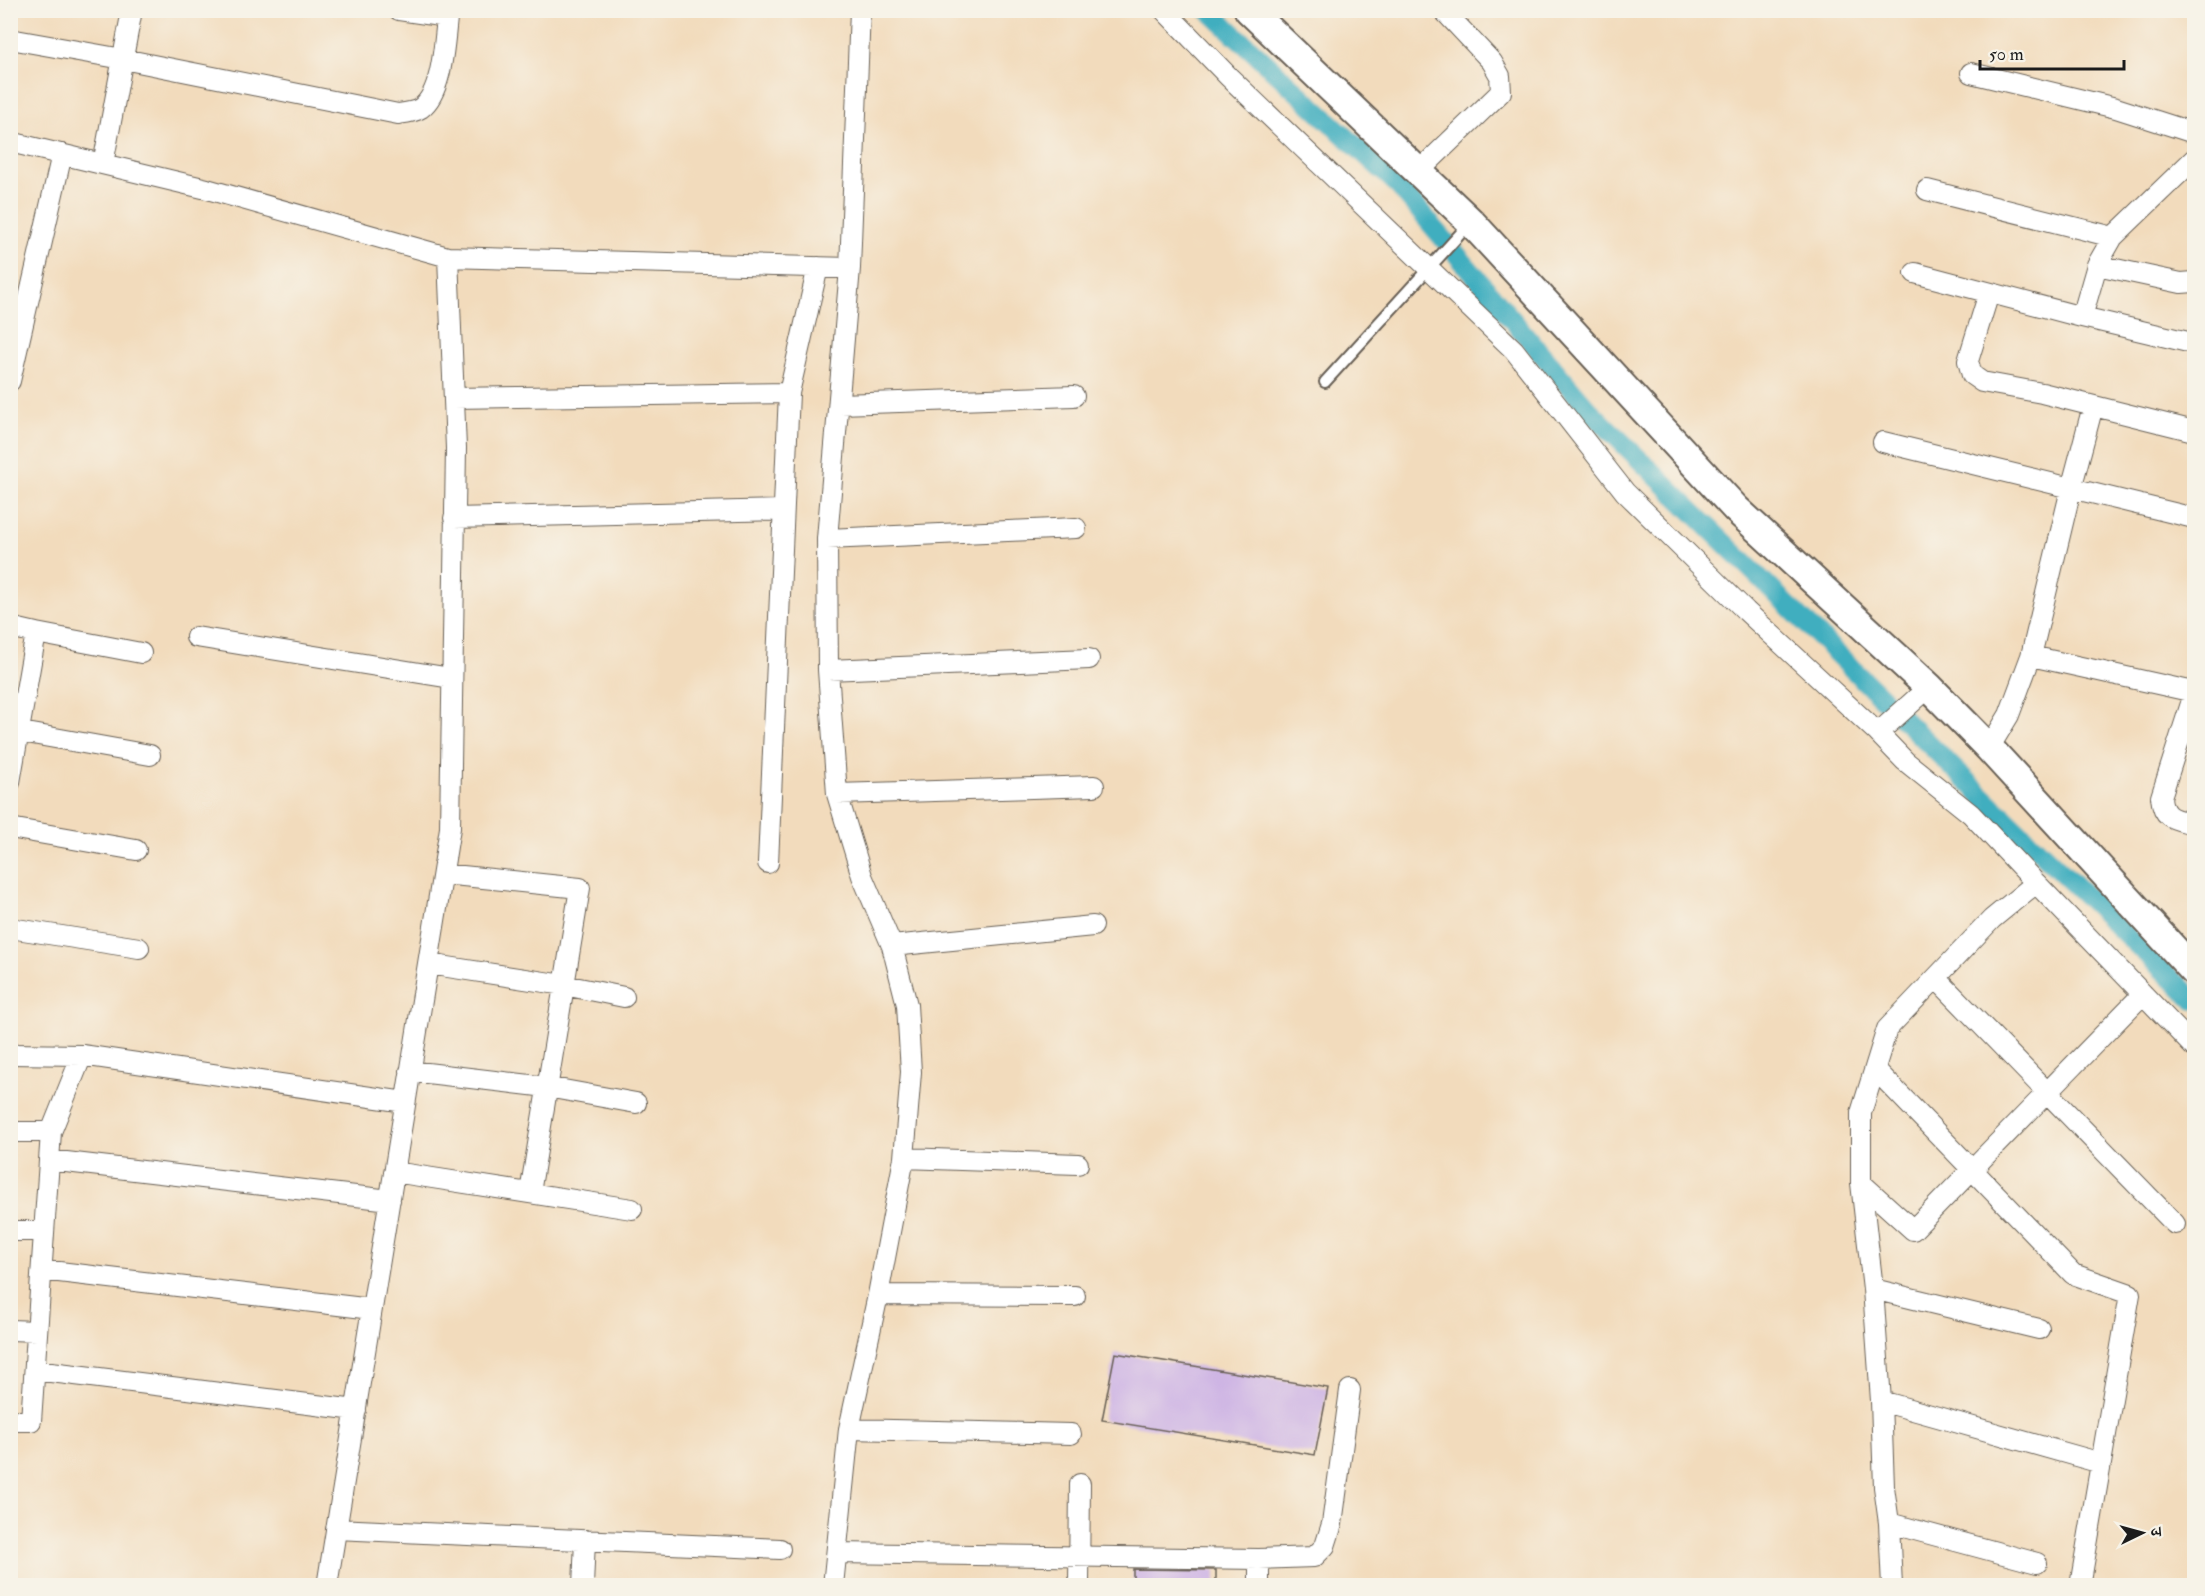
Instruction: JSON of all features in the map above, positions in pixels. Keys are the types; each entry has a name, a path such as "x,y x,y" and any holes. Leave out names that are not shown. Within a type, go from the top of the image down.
{"street":[{"path":"103,164 132,10"},
{"path":"10,39 123,59 398,114 419,110 431,98 437,83 448,14 399,10"},
{"path":"833,1586 849,1429 904,1158 911,1072 908,1005 892,946 862,876 837,794 828,670 827,539 840,404 834,268 860,10"},
{"path":"1164,10 1229,77 1514,350 1625,492 1746,611 1878,733 1905,761 1971,814 2194,1047"},
{"path":"1248,10 1418,172 1736,509 1923,691 1994,740 2194,971"},
{"path":"1418,172 1501,92 1500,76 1492,62 1443,10"},
{"path":"1971,73 2116,108 2194,133"},
{"path":"10,142 207,189 448,257 834,268"},
{"path":"10,381 62,154"},
{"path":"2082,317 2097,265 2113,237 2194,159"},
{"path":"1927,190 2113,237"},
{"path":"327,1586 450,828 456,448 448,257"},
{"path":"2097,265 2173,282 2194,282"},
{"path":"768,863 789,393 834,268"},
{"path":"1915,273 2188,342"},
{"path":"1989,292 1968,362 1972,375 1982,382 2042,393 2194,431"},
{"path":"454,398 789,393"},
{"path":"840,404 1074,396"},
{"path":"1994,740 2009,715 2031,656 2093,406"},
{"path":"1883,442 2194,518"},
{"path":"454,518 783,510"},
{"path":"827,539 1076,528"},
{"path":"10,627 141,653"},
{"path":"10,782 15,731 36,633"},
{"path":"196,637 451,678"},
{"path":"2031,656 2194,693 2161,797 2162,809 2170,818 2194,824"},
{"path":"828,670 1089,659"},
{"path":"1878,733 1923,691"},
{"path":"15,731 150,755"},
{"path":"837,794 1094,786"},
{"path":"10,828 136,850"},
{"path":"442,874 580,888 530,1193"},
{"path":"1892,1586 1889,1523 1884,1487 1874,1289 1861,1183 1861,1113 1887,1029 1992,919 2036,884"},
{"path":"892,946 1093,926"},
{"path":"10,928 139,948"},
{"path":"428,964 624,997"},
{"path":"1936,978 2175,1224"},
{"path":"1861,1183 1912,1230 2143,994"},
{"path":"10,1054 82,1055 405,1102"},
{"path":"10,1421 31,1421 51,1132 82,1055"},
{"path":"1875,1069 2073,1274 2130,1294 2080,1586"},
{"path":"410,1071 547,1087 636,1103"},
{"path":"10,1132 51,1132"},
{"path":"904,1158 1078,1164"},
{"path":"49,1160 390,1200"},
{"path":"394,1173 633,1209"},
{"path":"10,1231 44,1230"},
{"path":"42,1270 372,1309"},
{"path":"1874,1289 2039,1329"},
{"path":"878,1295 1075,1296"},
{"path":"10,1330 37,1331"},
{"path":"34,1370 356,1410"},
{"path":"837,1553 1259,1559 1314,1557 1325,1546 1332,1524 1350,1390"},
{"path":"1881,1401 2101,1463"},
{"path":"849,1429 1071,1434"},
{"path":"1078,1586 1080,1484"},
{"path":"1889,1523 2037,1563"},
{"path":"336,1529 780,1549"},
{"path":"583,1586 585,1540"},
{"path":"1259,1559 1259,1586"}],"lane":[{"path":"1325,382 1467,226"}],"building":[{"path":"1115,1353 1328,1388 1315,1455 1102,1420"},
{"path":"1133,1569 1216,1570 1216,1586 1133,1586"}],"waterway":[{"path":"1208,10 1396,183 1588,409 1950,765 2194,1000"}]}
